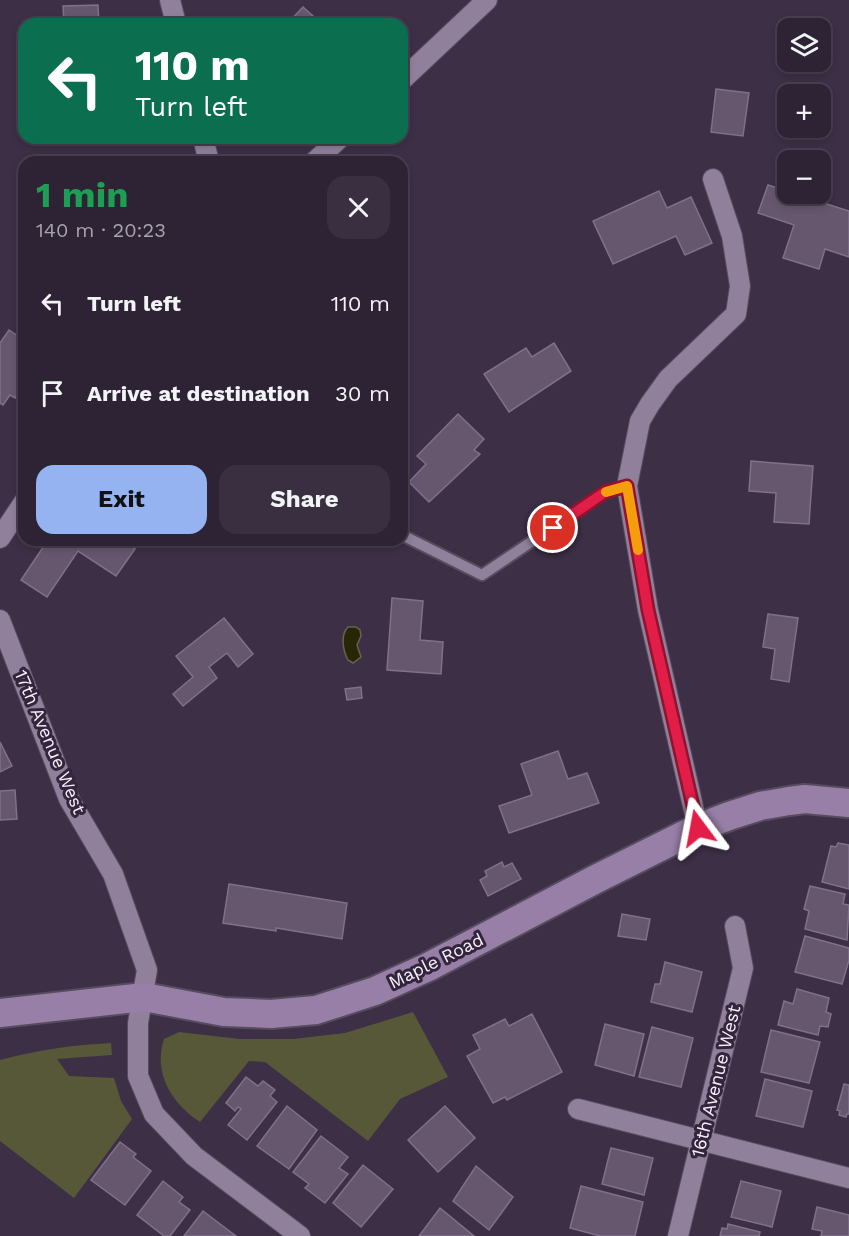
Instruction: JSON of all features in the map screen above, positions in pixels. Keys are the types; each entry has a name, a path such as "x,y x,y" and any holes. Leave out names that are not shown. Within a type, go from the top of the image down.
{"street":[{"path":"170,0 174,18"},
{"path":"408,74 487,0"},
{"path":"320,156 333,144"},
{"path":"698,828 648,610 627,486 640,421 650,404 668,379 736,314 740,286 732,236 713,179"},
{"path":"0,538 18,511"},
{"name":"17th Avenue West","path":"0,620 69,798 114,874 147,970 138,1023 138,1076 154,1114 194,1156 300,1236"},
{"name":"Maple Road","path":"0,1013 144,997 224,1012 271,1014 316,1010 375,991 428,967 698,828 774,803 806,800 849,802"},
{"name":"16th Avenue West","path":"678,1236 742,969 735,926"},
{"path":"578,1109 849,1178"}],"lane":[{"path":"408,538 482,575 605,492 627,486"}],"green space":[{"path":"413,1012 448,1077 400,1099 368,1141 265,1062 249,1061 200,1122 173,1096 163,1075 161,1052 164,1039 179,1032 240,1039 293,1039 345,1033"},
{"path":"111,1043 112,1055 57,1059 69,1076 114,1078 121,1101 132,1119 74,1198 0,1141 0,1060 55,1048"}],"shaded area":[{"path":"348,627 356,627 360,630 361,636 357,645 361,657 353,663 348,660 344,648 343,639"}],"building":[{"path":"98,5 99,18 64,18 63,6"},
{"path":"303,7 315,18 293,18"},
{"path":"716,89 749,93 743,136 711,132"},
{"path":"768,185 777,188 777,204 827,204 849,211 849,257 825,249 819,269 783,258 794,225 758,213"},
{"path":"659,191 667,208 691,197 712,243 685,255 676,236 613,264 593,221"},
{"path":"9,330 18,336 18,394 15,398 10,395 3,405 0,403 0,343"},
{"path":"554,343 571,371 509,412 484,374 526,348 532,357"},
{"path":"458,414 484,439 474,450 480,454 429,502 409,482 426,464 417,456"},
{"path":"751,461 813,466 809,524 774,522 776,493 749,491"},
{"path":"44,546 130,546 135,549 116,576 78,551 47,597 21,580"},
{"path":"392,598 423,601 420,640 443,642 441,674 387,670"},
{"path":"768,614 798,618 789,682 771,679 775,649 763,647"},
{"path":"224,618 253,654 238,667 227,653 209,667 217,678 183,706 173,694 193,677 176,656"},
{"path":"361,687 362,698 347,700 345,689"},
{"path":"0,742 12,766 0,772"},
{"path":"558,751 568,779 587,773 599,803 509,833 499,806 532,795 521,764"},
{"path":"15,790 17,819 0,820 0,791"},
{"path":"838,843 849,845 849,889 822,882 831,846 836,847"},
{"path":"502,862 504,867 512,863 521,879 488,896 480,880 487,876 485,871"},
{"path":"229,884 347,903 342,939 276,928 276,931 223,923"},
{"path":"810,886 845,894 843,904 849,905 847,940 805,929 809,911 804,909"},
{"path":"622,914 650,919 646,940 618,936"},
{"path":"805,936 849,948 849,960 842,984 795,972"},
{"path":"665,962 702,972 692,1012 651,1002 655,984 660,984"},
{"path":"797,989 829,998 826,1012 831,1014 828,1027 820,1026 818,1035 778,1025 784,1001 793,1004"},
{"path":"532,1014 562,1072 507,1100 505,1097 493,1103 467,1056 480,1049 473,1035 505,1019 509,1026"},
{"path":"605,1024 644,1034 634,1076 595,1065"},
{"path":"652,1027 693,1038 681,1087 639,1077"},
{"path":"771,1030 820,1042 809,1083 761,1072"},
{"path":"246,1077 258,1086 263,1081 275,1090 270,1096 277,1102 247,1140 228,1125 241,1109 238,1107 235,1111 226,1103"},
{"path":"765,1079 812,1091 803,1127 756,1116"},
{"path":"844,1084 849,1085 849,1114 846,1117 839,1115 840,1111 837,1110"},
{"path":"287,1106 317,1130 289,1169 257,1146"},
{"path":"445,1106 475,1138 438,1172 408,1140"},
{"path":"321,1136 348,1157 339,1168 348,1174 325,1203 305,1188 309,1184 293,1172"},
{"path":"120,1142 136,1154 133,1157 151,1171 125,1205 91,1180"},
{"path":"611,1148 653,1158 644,1195 602,1184"},
{"path":"363,1165 393,1189 361,1227 333,1203"},
{"path":"476,1166 513,1197 489,1230 453,1201"},
{"path":"163,1181 183,1197 179,1202 190,1210 170,1236 164,1236 137,1215"},
{"path":"741,1181 781,1191 772,1227 731,1217"},
{"path":"581,1186 643,1202 635,1236 600,1236 570,1228"},
{"path":"817,1207 849,1215 849,1236 821,1236 822,1231 812,1229"},
{"path":"440,1208 474,1236 419,1236"},
{"path":"203,1211 228,1230 236,1236 184,1236"},
{"path":"728,1224 760,1232 759,1236 720,1236 722,1228 727,1229"}],"slow traffic":[{"path":"606,492 627,486 638,550"}],"route":[{"path":"553,528 605,492 627,486 648,610 698,828"}]}
